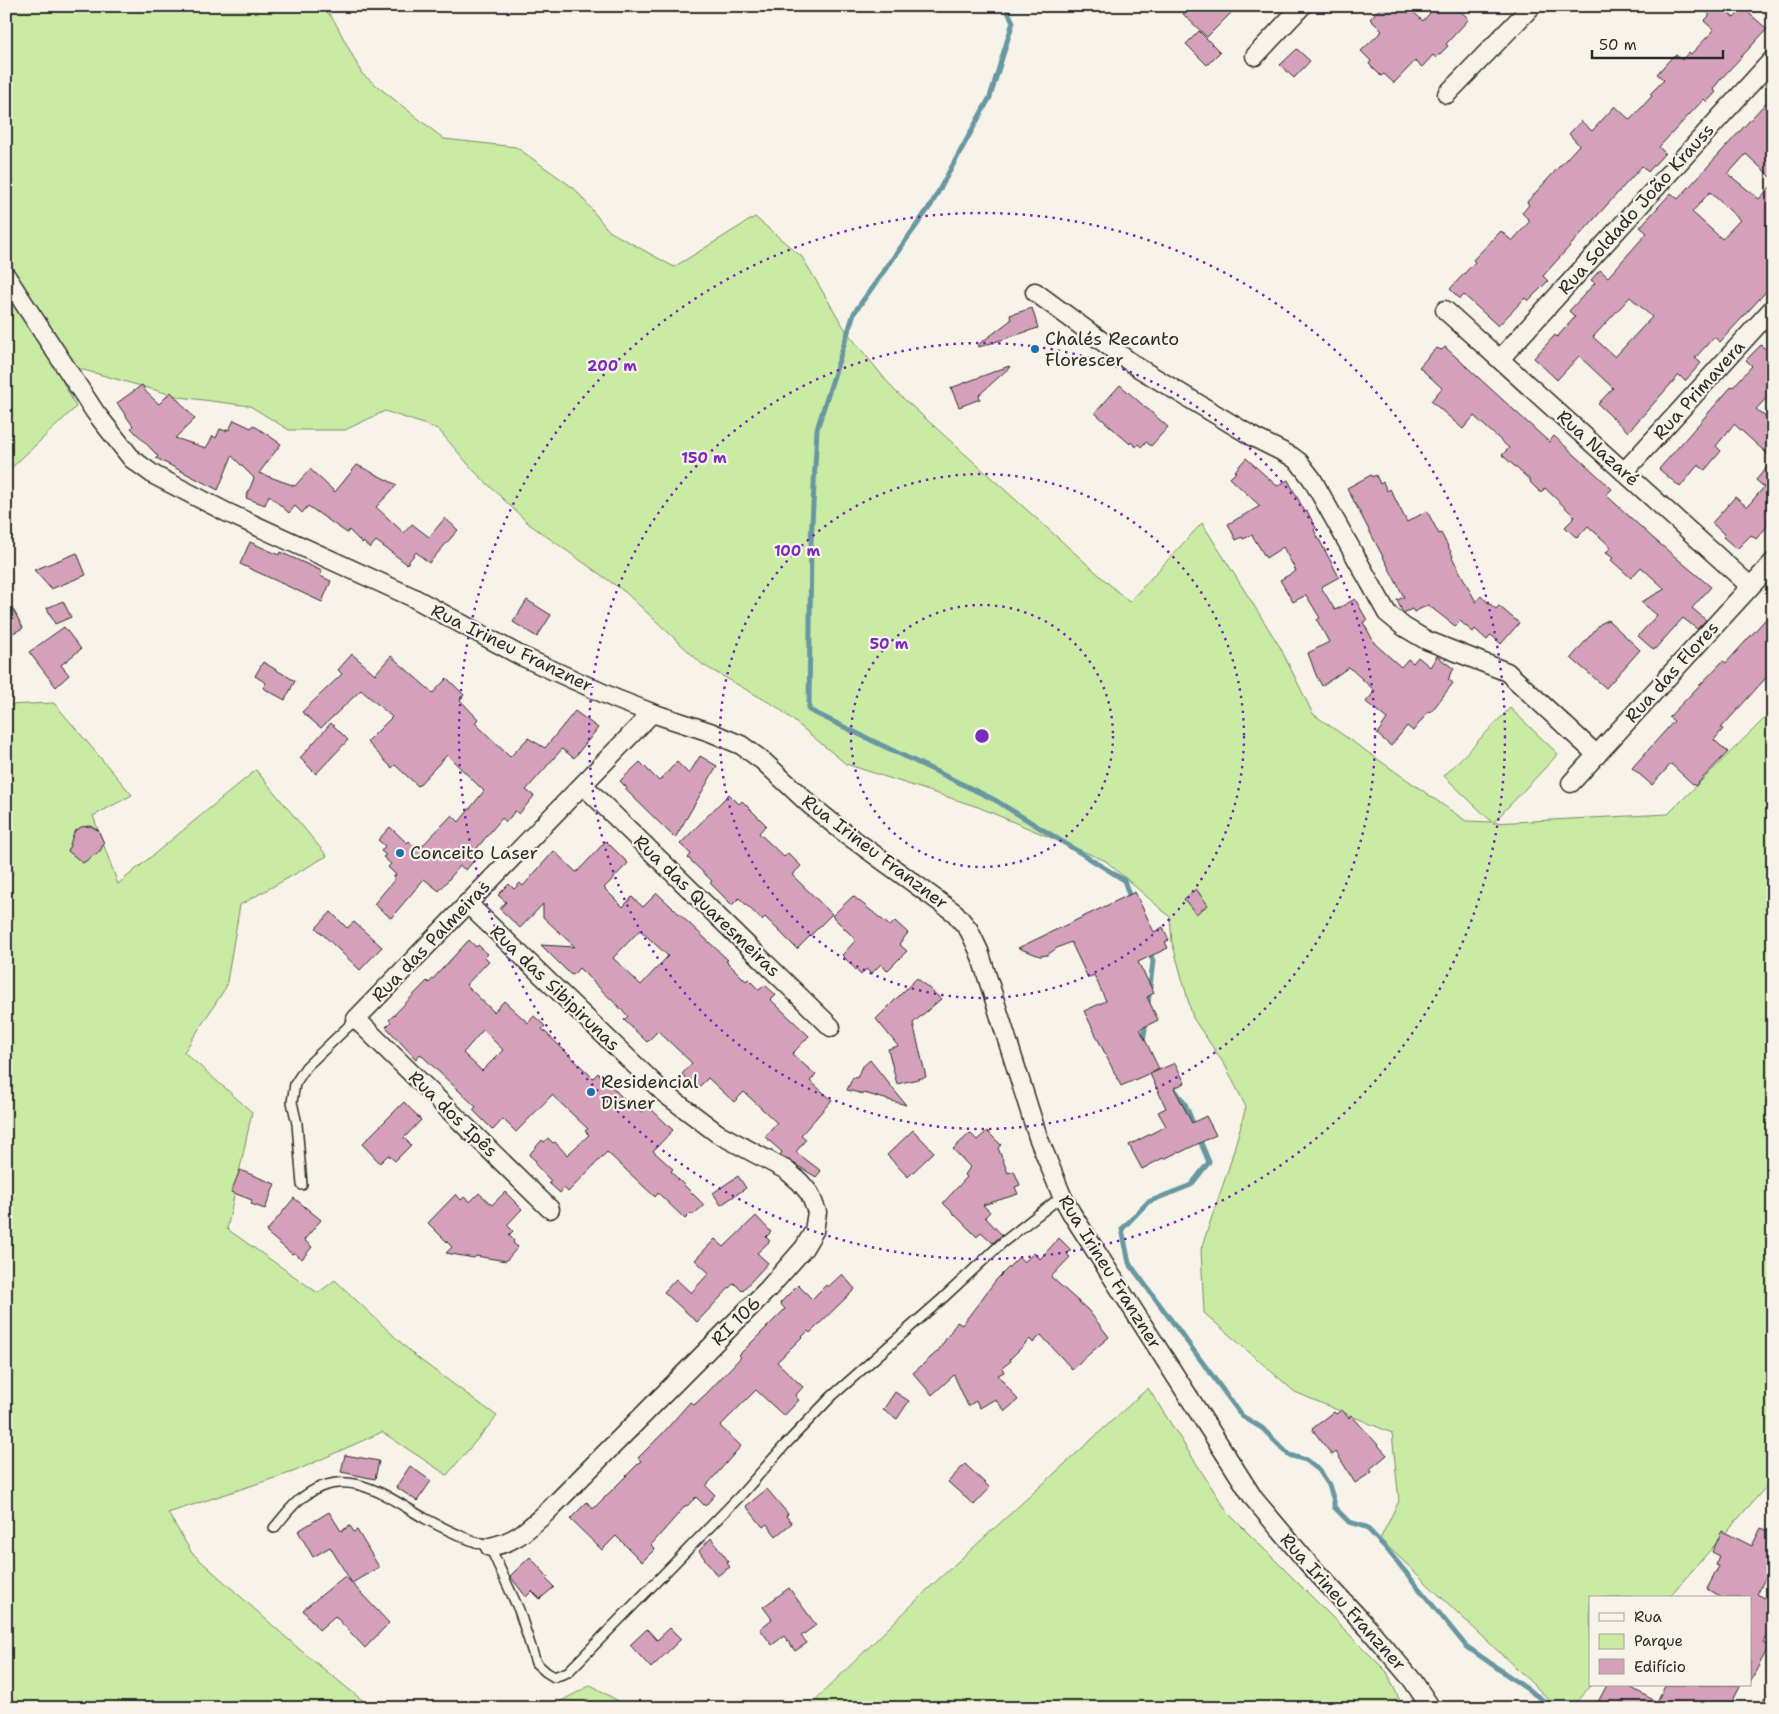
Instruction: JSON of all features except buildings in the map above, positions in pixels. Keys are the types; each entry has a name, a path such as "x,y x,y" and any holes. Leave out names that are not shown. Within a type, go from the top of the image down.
{"street":[{"path":"1255,56 1302,6"},
{"path":"1447,94 1532,6"},
{"name":"Rua Soldado João Krauss","path":"1500,359 1773,59"},
{"name":"Rua Irineu Franzner","path":"6,276 95,412 132,459 154,476 226,512 404,593 521,656 616,699 741,745 763,761 809,804 846,834 955,913 969,930 978,952 1038,1136 1062,1196 1087,1240 1254,1499 1307,1562 1368,1628 1413,1681 1431,1708"},
{"path":"1035,292 1137,366 1255,438 1299,462 1312,479 1387,613 1404,627 1426,640 1507,672 1597,755"},
{"name":"Rua Primavera","path":"1624,472 1773,308"},
{"name":"Rua Nazaré","path":"1446,310 1750,586"},
{"name":"Rua das Flores","path":"1571,783 1773,562"},
{"name":"Rua das Palmeiras","path":"356,1019 652,713"},
{"name":"Rua das Quaresmeiras","path":"584,785 830,1027"},
{"name":"Rua das Sibipirunas","path":"467,903 664,1093"},
{"name":"Rua dos Ipês","path":"356,1019 550,1209"},
{"name":"RI 106","path":"490,1547 507,1543 521,1535 547,1512 769,1288 804,1248 814,1231 817,1212 810,1194 800,1182 786,1170 717,1133 664,1093"},
{"path":"1770,1708 1773,1703"}],"lane":[{"path":"302,1185 297,1124 292,1102 295,1084 306,1067 356,1019"},
{"path":"274,1528 302,1497 323,1486 349,1482 379,1491 458,1536 490,1547 519,1610 536,1662 554,1677 568,1672 741,1495 831,1397 1002,1243 1062,1196"}],"green space":[{"path":"6,6 323,6 335,22 362,74 444,139 516,147 575,189 609,231 674,267 755,217 802,257 846,331 894,390 1129,602 1202,523 1280,647 1313,714 1466,821 1492,822 1444,776 1510,708 1558,754 1493,823 1668,814 1773,710 1773,1479 1670,1596 1589,1596 1590,1686 1571,1708 1558,1708 1380,1539 1399,1501 1392,1433 1295,1392 1204,1313 1201,1249 1229,1167 1246,1107 1226,1067 1193,1018 1172,942 1170,917 1106,861 978,807 846,764 777,707 703,665 625,592 529,524 474,471 438,429 385,411 345,430 289,430 250,406 180,397 66,365 70,373 62,380 76,407 6,473"},
{"path":"54,703 132,795 93,816 118,884 256,770 327,856 240,905 226,987 184,1052 252,1112 227,1229 318,1293 335,1280 415,1356 497,1416 447,1475 382,1432 293,1472 168,1513 192,1553 299,1649 372,1708 6,1708 6,890 14,870 6,864 6,705"},
{"path":"1148,1388 1228,1513 1387,1672 1403,1708 807,1708 929,1588"},
{"path":"591,1685 630,1708 548,1708"}],"waterway":[{"path":"1005,6 1013,22 990,97 931,205 854,313 817,429 811,542 809,710 995,800 1124,880 1131,901"},
{"path":"1148,1004 1153,961 1149,951"},
{"path":"1143,1044 1146,1020"},
{"path":"1172,1086 1185,1104 1195,1128"},
{"path":"1198,1136 1209,1162 1191,1185 1148,1202 1122,1229 1129,1263 1242,1416 1262,1428 1289,1455 1306,1460 1319,1470 1329,1485 1334,1507 1349,1522 1366,1527 1385,1547 1466,1646 1550,1705 1551,1708"}],"place":[{"name":"Chalés Recanto Florescer","path":"1035,349"},
{"name":"Conceito Laser","path":"400,853"},
{"name":"Residencial Disner","path":"591,1092"}]}
